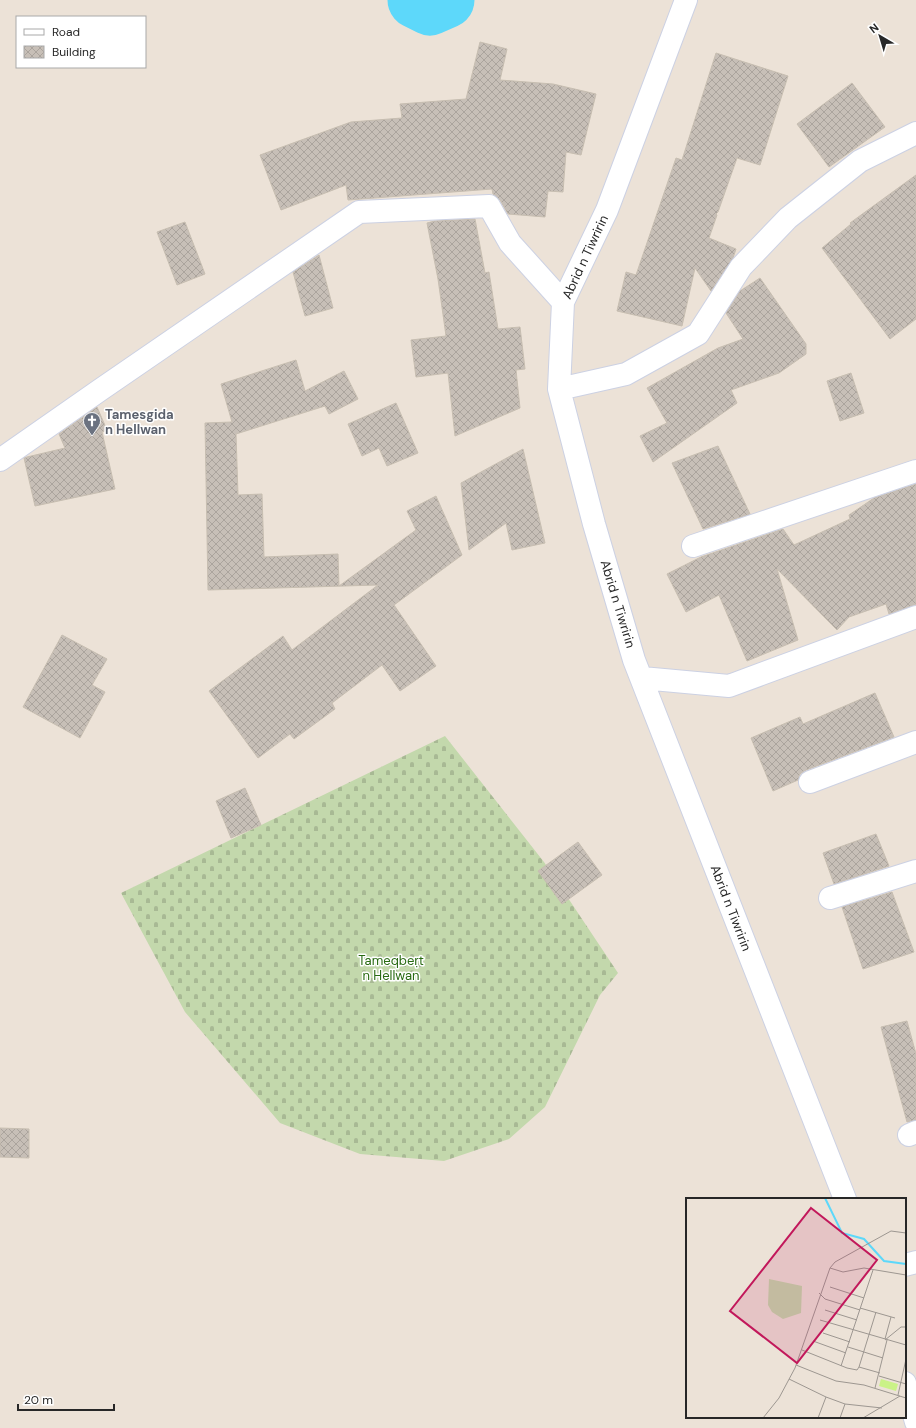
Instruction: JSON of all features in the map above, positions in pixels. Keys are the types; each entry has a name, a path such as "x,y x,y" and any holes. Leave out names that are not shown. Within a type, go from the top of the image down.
{"street":[{"name":"Abrid n Tiwririn","path":"686,0 607,210 563,302 559,389 594,524 634,660 845,1198"},
{"path":"559,389 626,374 698,334 741,267 788,218 860,161 916,134"},
{"path":"0,460 359,212 489,206 510,243 563,302"},
{"path":"693,546 916,471"},
{"path":"642,678 730,686 916,617"},
{"path":"810,782 916,742"},
{"path":"830,898 916,871"},
{"path":"906,1265 916,1262"},
{"path":"906,1387 916,1422"}],"green space":[{"name":"Tameqbeṛt n Hellwan","path":"445,736 544,862 618,973 600,995 545,1107 509,1139 444,1161 360,1154 280,1123 185,1012 121,893"}],"building":[{"path":"480,42 507,49 500,80 553,84 596,94 581,155 566,152 563,192 548,191 545,217 508,214 500,200 493,194 492,189 348,200 346,185 281,210 260,155 351,122 402,118 400,104 466,99"},
{"path":"716,53 788,76 760,165 737,158 716,214 717,215 709,238 736,249 733,258 711,291 695,268 682,326 617,311 626,272 636,275 676,158 682,160"},
{"path":"852,83 885,127 829,167 797,124"},
{"path":"916,175 916,319 890,339 822,248 851,224 850,223"},
{"path":"475,219 485,273 489,272 498,329 520,327 525,369 516,370 520,408 455,436 448,373 416,377 411,340 446,336 438,279 427,223 435,221"},
{"path":"185,222 205,274 177,285 157,232"},
{"path":"319,255 333,308 305,316 293,272"},
{"path":"760,278 806,344 806,354 779,373 731,390 737,403 653,462 640,436 667,423 647,388 718,348 743,339 726,313 740,291"},
{"path":"296,360 305,391 344,371 358,399 329,414 325,406 236,434 238,495 262,494 264,557 338,554 339,586 416,530 407,511 436,496 462,555 394,605 436,666 400,691 382,665 332,703 335,709 294,739 290,734 258,758 209,691 283,636 292,650 378,585 208,590 205,423 232,422 221,384"},
{"path":"851,373 864,413 840,421 827,381"},
{"path":"396,403 418,453 387,466 379,448 362,456 348,424"},
{"path":"97,407 107,430 102,432 115,489 35,506 24,458 65,448 59,434"},
{"path":"718,446 750,514 703,529 672,463"},
{"path":"523,449 545,543 512,550 506,523 469,550 461,483"},
{"path":"916,484 916,604 914,605 889,614 886,604 849,617 837,630 777,569 798,640 747,661 719,595 686,612 667,574 701,557 783,529 794,545 850,519 849,515 874,498"},
{"path":"62,635 107,659 92,685 105,692 80,738 23,707"},
{"path":"875,693 894,737 806,770 800,774 798,780 773,791 751,738 800,717 803,724"},
{"path":"245,788 261,825 231,838 216,801"},
{"path":"876,834 889,866 834,884 823,853"},
{"path":"578,842 602,875 562,904 538,871"},
{"path":"892,892 914,952 863,969 842,907"},
{"path":"907,1021 916,1054 916,1120 907,1122 881,1027"},
{"path":"0,1128 29,1129 29,1158 0,1157"}],"waterway":[{"path":"416,0 430,7 446,0"}],"place":[{"name":"Tamesgida n Hellwan","path":"92,436"}]}
